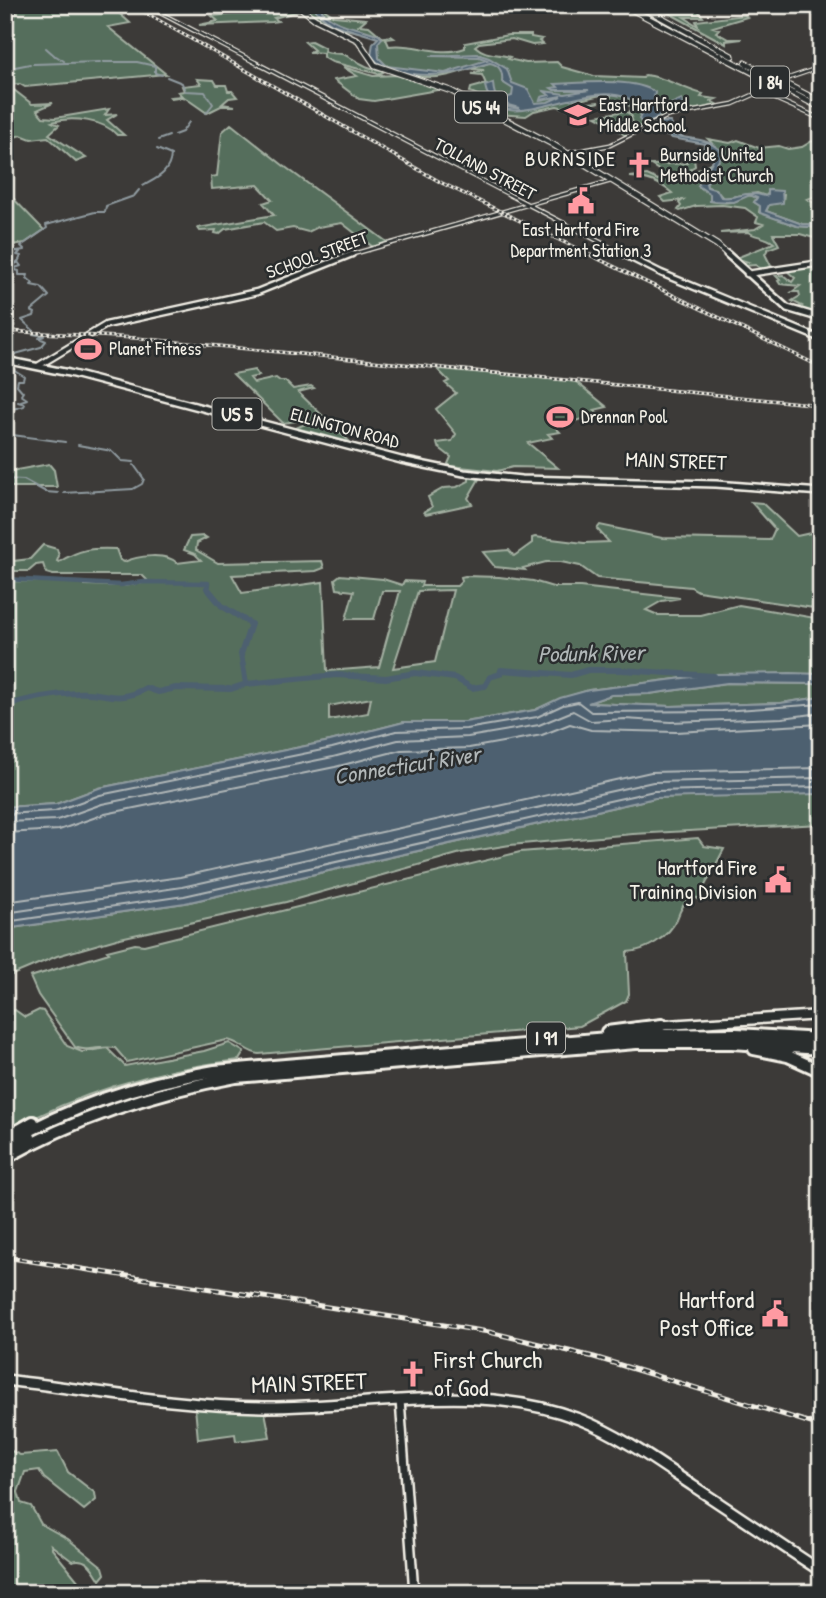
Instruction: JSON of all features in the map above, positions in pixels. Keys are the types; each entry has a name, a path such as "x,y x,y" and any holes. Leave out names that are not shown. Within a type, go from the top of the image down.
{"highway":[{"path":"629,5 821,105"},
{"path":"629,5 718,55"},
{"path":"629,5 821,105"},
{"name":"I 84","path":"629,5 732,56 821,105"},
{"path":"681,33 718,55"},
{"name":"I 84","path":"718,55 821,105"},
{"path":"607,1032 637,1027 821,1015"},
{"name":"I 91","path":"7,1154 13,1141 89,1097 146,1079 189,1070 607,1032 701,1028 821,1043"},
{"path":"13,1141 66,1112 108,1096 172,1078 215,1071 643,1035 743,1034 821,1043"},
{"path":"13,1141 119,1100 165,1086 226,1074 635,1039 821,1043"},
{"path":"706,1043 780,1054 821,1071"},
{"name":"I 91","path":"13,1141 176,1089 226,1079 610,1045 821,1043"}],"main road":[{"name":"TOLLAND STREET","path":"145,5 525,205 661,273 821,339"},
{"name":"US 44","path":"297,5 314,19 359,41 375,65 451,91 567,153 717,245 787,308 821,318"},
{"path":"567,153 615,143 673,115 737,102 786,79 821,67"},
{"path":"760,92 821,119"},
{"name":"SCHOOL STREET","path":"39,365 109,324 257,292 331,261 611,181"},
{"path":"747,274 821,263"},
{"name":"ELLINGTON ROAD","path":"5,359 39,365 432,465"},
{"name":"MAIN STREET","path":"432,465 529,476 821,490"},
{"name":"MAIN STREET","path":"432,465 489,476 542,480 670,482"},
{"name":"MAIN STREET","path":"5,1380 229,1406 282,1407 455,1396 512,1401 558,1411 598,1426 660,1463 821,1572"},
{"path":"400,1400 414,1593"}],"green space":[{"path":"5,5 110,5 130,23 108,27 166,74 25,87 20,84 5,85 5,15 17,12"},
{"path":"316,5 316,11 326,20 320,5 325,5 325,10 334,16 366,19 359,25 369,26 381,36 334,27 302,7"},
{"path":"654,5 694,5 703,17 684,17 698,26 696,21 745,15 747,17 713,27 719,29 716,32 728,39 742,39 726,41 726,44"},
{"path":"284,9 299,11 274,18 278,21 272,22 199,25 218,21 212,16"},
{"path":"508,35 531,35 542,39 539,41 543,44 532,45 512,39 479,43 475,46 487,53 510,57 508,59 526,63 557,62 562,67 594,76 653,76 703,94 701,97 716,99 711,101 718,105 668,115 645,126 634,123 634,129 625,135 612,127 633,123 631,117 613,123 596,116 625,111 631,115 629,111 632,107 624,103 601,101 609,101 611,96 601,95 575,101 579,104 599,102 569,109 557,106 534,111 526,116 498,114 487,102 470,92 471,88 486,84 482,75 472,74 484,70 472,69 491,62 453,74 424,77 414,75 420,73 389,67 372,49 380,38 391,36 394,38 386,39 389,46 455,51 465,48 465,43"},
{"path":"311,41 325,48 324,51 345,55 368,67 381,70 383,75 332,62 323,57 323,53 309,52 314,50 305,42"},
{"path":"343,67 373,76 398,75 443,89 374,101 359,99 334,80 357,76"},
{"path":"197,79 214,80 217,85 226,85 228,91 232,91 237,97 229,98 222,104 235,106 221,106 207,113 184,97 170,97 182,96 178,92 184,91 182,86 201,84"},
{"path":"14,90 32,104 53,103 37,110 43,117 55,118 109,109 105,115 117,114 107,120 124,135 117,135 104,126 87,121 69,119 52,122 59,125 49,134 86,158 76,162 48,137 31,139 21,135 5,140 5,92"},
{"path":"231,124 387,242 373,247 342,223 318,227 308,232 293,228 276,231 264,222 225,229 219,234 215,233 216,230 200,231 198,228 274,215 263,203 272,200 258,185 212,189 211,177 217,176 222,132"},
{"path":"708,139 730,143 738,140 759,148 779,146 788,149 802,147 812,141 821,145 821,176 816,177 821,180 821,195 807,199 821,207 821,225 802,224 766,211 769,205 783,202 784,194 776,191 779,194 775,202 761,203 758,201 770,197 773,191 770,190 766,196 757,193 723,198 715,189 707,187 706,182 714,172 717,160 715,149"},
{"path":"685,159 694,159 695,166 690,169 694,172 710,163 698,186 710,194 710,201 729,202 753,196 757,198 754,202 760,206 759,212 797,226 821,228 821,240 800,234 773,234 779,245 768,249 765,254 772,268 749,272 760,268 755,265 744,266 742,264 748,262 736,258 774,243 748,232 720,233 755,229 763,224 756,222 758,217 745,208 722,205 696,206 680,211 679,203 683,200 665,202 660,197 672,193 667,189 652,181 630,177 647,175 658,180 666,175 651,165 687,163"},
{"path":"5,190 44,230 25,243 5,246"},
{"path":"821,264 821,315 796,309 802,306 792,301 800,296 799,292 792,292 800,286 780,284 776,276 783,275 792,282 795,278 786,270"},
{"path":"254,370 259,376 250,378 254,383 276,378 285,381 293,389 311,386 314,388 298,392 350,442 296,428 305,424 294,419 296,421 283,423 233,374"},
{"path":"438,370 575,381 607,407 594,410 599,415 554,426 560,432 548,434 552,438 528,443 558,468 513,467 497,471 451,466 448,464 451,457 438,447 437,443 452,441 456,434 436,409 456,393 445,383 449,381"},
{"path":"49,464 54,470 57,487 5,487 5,472"},
{"path":"469,476 479,479 468,498 472,504 426,514 424,512 432,507 428,497 444,488 457,487 469,481"},
{"path":"751,502 762,503 797,536 811,533 815,540 821,540 821,609 698,591 691,587 597,578 580,566 561,562 546,562 523,568 525,570 495,567 483,552 509,550 514,556 532,543 532,538 535,537 584,543 609,542 597,529 600,525 662,538 770,540 775,529"},
{"path":"190,537 207,538 197,543 196,550 218,563 322,561 324,568 316,571 232,575 242,593 323,582 327,671 379,667 400,591 382,591 374,619 346,619 354,591 337,589 335,579 340,575 383,579 402,585 404,581 422,582 421,586 457,586 462,581 461,577 465,576 499,577 533,581 553,587 580,587 680,598 662,601 646,610 658,615 700,615 739,605 821,619 821,674 715,674 589,690 535,710 465,722 404,722 330,741 99,788 56,804 5,807 5,581 85,582 85,585 123,586 149,582 142,575 53,575 46,573 43,564 36,565 29,571 5,571 5,562 30,559 43,545 57,549 59,562 79,552 99,549 116,549 120,560 124,562 151,556 166,557 177,563 201,560 195,554 184,550","holes":["453,590 435,662 393,668 418,591","371,698 368,713 329,720 329,706"]},
{"path":"727,683 821,684 821,697 781,703 671,706 588,703 611,695 649,694"},
{"path":"821,794 821,824 633,834 510,845 461,853 286,902 120,938 57,956 5,978 5,929 185,903 655,798"},
{"path":"698,838 704,846 724,849 698,899 692,896 687,901 673,926 662,938 649,946 627,952 629,994 626,1001 580,1026 259,1054 227,1040 127,1062 115,1048 75,1047 38,995 30,977 109,953 107,951 135,944 144,945 520,852"},
{"path":"15,1010 25,1017 39,1010 43,1011 67,1046 82,1052 107,1048 125,1066 204,1051 229,1043 244,1052 239,1060 178,1069 119,1084 33,1118 5,1133 5,1019 8,1013"},
{"path":"195,1407 265,1412 270,1437 236,1441 235,1434 198,1439"},
{"path":"5,1443 9,1450 20,1455 58,1452 68,1472 95,1493 96,1500 84,1510 44,1478 39,1470 25,1472 18,1492 21,1503 31,1506 41,1524 68,1539 103,1567 105,1574 100,1580 86,1562 72,1561 51,1545 88,1593 5,1593"}],"water":[{"path":"316,5 322,5 322,11 335,21 379,35 382,38 378,43 379,58 387,66 445,73 487,60 479,57 430,56 477,54 507,69 512,83 528,89 535,103 548,102 561,96 540,100 541,97 549,95 544,91 565,94 589,90 554,90 551,88 558,87 555,84 592,82 645,87 655,92 654,99 669,105 682,99 683,106 665,112 651,122 670,122 672,125 664,132 706,142 719,149 721,157 715,174 706,183 707,187 717,190 721,197 727,198 751,194 765,196 768,195 768,190 782,191 783,203 769,205 766,211 802,224 821,225 821,228 797,226 760,213 760,206 754,202 757,198 750,195 734,202 710,201 710,194 698,186 715,156 703,148 705,144 672,138 650,129 653,125 639,119 643,110 625,97 603,94 531,109 510,110 494,104 485,86 493,83 497,99 503,105 519,108 508,105 502,99 512,96 513,89 502,82 500,70 493,64 443,74 420,75 397,71 377,62 371,55 373,43 378,38 332,24 316,11"},
{"name":"Connecticut River","path":"715,674 821,674 821,684 727,683 649,694 611,695 588,703 671,706 781,703 821,697 821,794 655,798 185,903 5,929 5,807 56,804 99,788 330,741 404,722 465,722 535,710 560,698 589,690"}],"waterway":[{"path":"5,35 12,37"},
{"path":"46,48 55,56"},
{"path":"56,56 64,61"},
{"path":"33,64 100,62"},
{"path":"103,62 137,62 155,66 155,73 162,75"},
{"path":"5,69 30,64"},
{"path":"167,77 182,83 185,91 205,92 213,104 206,113"},
{"path":"174,135 182,132 189,122"},
{"path":"158,140 169,136"},
{"path":"143,186 162,174 170,161 171,155 157,149"},
{"path":"34,331 22,320 34,316 35,313 31,311 49,296 41,287 31,285 33,283 27,278 28,275 19,275 19,271 12,269 21,266 18,262 21,256 17,255 20,252 16,251 25,250 21,246 47,228 46,225 95,212 105,212 106,206 134,196 139,190"},
{"path":"5,260 14,261"},
{"path":"12,268 18,261"},
{"path":"8,356 41,347 46,341 39,338 44,336 33,334"},
{"path":"5,364 24,376 23,380 18,380 17,385 23,392 21,395 27,399 18,402 25,404 24,406 5,411"},
{"path":"5,434 65,442"},
{"path":"78,445 112,451 122,461 134,462"},
{"path":"64,493 133,489 142,484 144,479 134,465"},
{"path":"5,479 24,480 46,492 58,493"},
{"name":"Podunk River","path":"5,579 121,585 144,582 208,583 207,588"},
{"name":"Podunk River","path":"207,588 222,606 251,624 241,654 246,684"},
{"name":"Podunk River","path":"246,684 336,675 386,678 415,673 455,678 472,688 485,686 490,677 500,674 501,670 571,675 588,670 622,670 714,676"},
{"name":"Podunk River","path":"5,706 40,697 68,694 88,693 119,697 146,688 158,692 176,688 231,689 246,684"}],"railway":[{"path":"132,5 442,183 821,367"},
{"path":"5,331 136,338 821,405"},
{"path":"5,1257 489,1332 594,1357 821,1426"}],"place":[{"name":"East Hartford Middle School","path":"578,115"},
{"name":"Burnside United Methodist Church","path":"639,165"},
{"name":"East Hartford Fire Department Station 3","path":"581,201"},
{"name":"Planet Fitness","path":"88,349"},
{"name":"Drennan Pool","path":"560,417"},
{"name":"Hartford Fire Training Division","path":"778,880"},
{"name":"Hartford Post Office","path":"775,1314"},
{"name":"First Church of God","path":"413,1374"}],"district":[{"name":"BURNSIDE","path":"571,159"}]}
